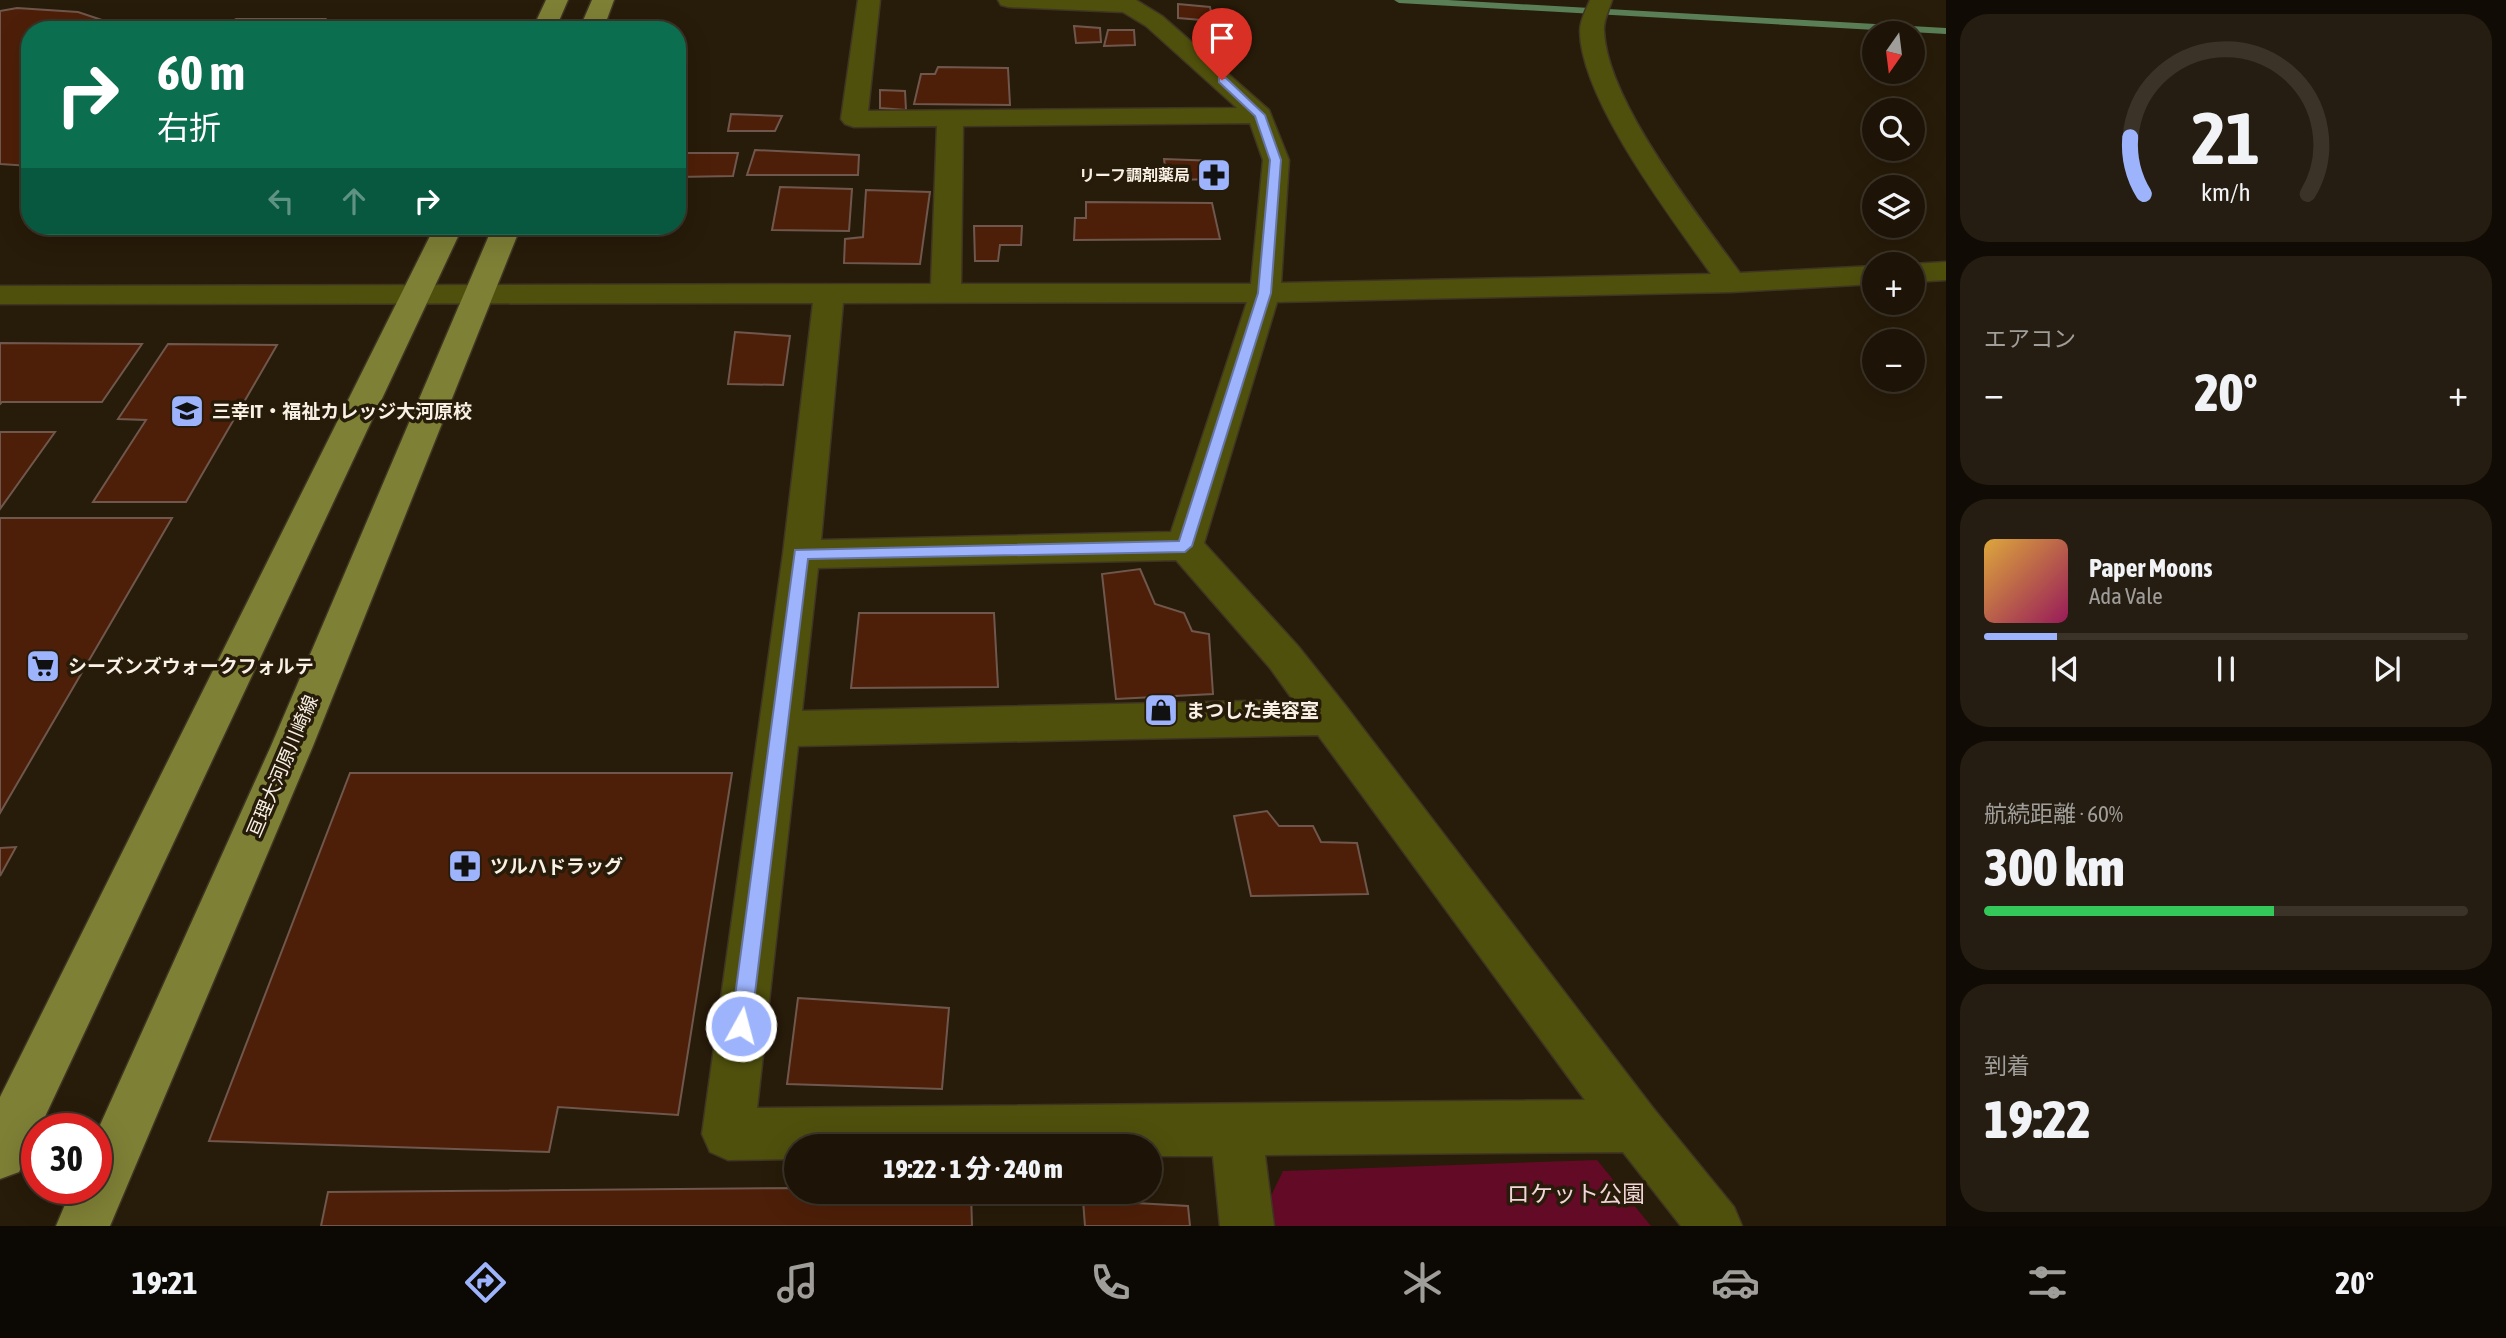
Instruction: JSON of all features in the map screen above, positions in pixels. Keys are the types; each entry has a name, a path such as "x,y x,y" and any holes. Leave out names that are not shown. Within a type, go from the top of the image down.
{"main road":[{"path":"547,21 557,0"},
{"path":"595,21 603,0"},
{"path":"0,1153 445,235"},
{"name":"亘理大河原川崎線","path":"83,1226 292,746 503,235"}],"street":[{"path":"869,0 854,119 1260,115"},
{"path":"1009,0 1128,5 1154,22 1260,115 1276,160 1265,293 1185,546"},
{"path":"1601,0 1592,28 1596,57 1611,94 1642,149 1732,283"},
{"path":"946,294 950,118"},
{"path":"1925,272 1946,271"},
{"path":"0,295 1265,293 1732,283 1862,276"},
{"path":"829,295 801,554 728,1134 1635,1126"},
{"path":"801,554 1185,546 1284,656 1635,1126 1715,1226"},
{"path":"779,729 1330,717"},
{"path":"1237,1130 1247,1226"}],"green space":[{"name":"ロケット公園","path":"1597,1160 1651,1226 1265,1226 1263,1212 1283,1171"}],"building":[{"path":"1178,4 1210,7 1213,21 1178,18"},
{"path":"17,8 78,12 105,21 21,21 21,165 0,164 0,11"},
{"path":"236,19 325,19 323,21 233,21"},
{"path":"1074,26 1100,28 1101,42 1076,43"},
{"path":"1108,30 1134,30 1135,45 1104,46"},
{"path":"938,67 1008,68 1010,105 914,104 921,74 935,74"},
{"path":"880,90 905,91 906,110 880,108"},
{"path":"731,114 782,116 775,131 728,131"},
{"path":"755,150 859,155 858,175 747,175"},
{"path":"686,153 738,153 733,176 686,177"},
{"path":"1164,159 1217,161 1222,179 1167,180"},
{"path":"780,187 852,189 849,231 772,230"},
{"path":"866,190 930,192 920,264 844,263 845,239 863,237"},
{"path":"1086,202 1212,203 1220,239 1074,240 1075,218 1086,218"},
{"path":"974,226 1022,226 1021,245 1000,245 998,261 975,261"},
{"path":"735,332 790,336 783,385 728,384"},
{"path":"0,343 142,344 102,402 0,404"},
{"path":"168,344 277,345 186,502 93,502 146,420 118,419"},
{"path":"0,432 55,432 0,509"},
{"name":"シーズンズウォークフォルテ","path":"0,518 172,518 0,813"},
{"path":"1140,569 1155,604 1184,613 1192,631 1209,634 1213,694 1116,699 1102,574"},
{"path":"859,613 994,613 998,687 851,688"},
{"path":"350,773 732,773 678,1115 558,1107 549,1152 209,1141"},
{"path":"1267,811 1279,826 1313,826 1321,842 1357,843 1368,894 1251,896 1234,816"},
{"path":"16,847 0,876 0,848"},
{"path":"798,998 949,1008 942,1089 787,1084"},
{"path":"784,1188 784,1204 971,1204 972,1226 321,1226 328,1192"},
{"path":"1083,1204 1188,1206 1190,1226 1085,1226"}],"waterway":[{"path":"1399,0 1946,31"}],"place":[{"name":"リーフ調剤薬局","path":"1214,175"},
{"name":"三幸IT・福祉カレッジ大河原校","path":"187,411"},
{"name":"シーズンズウォークフォルテ","path":"43,666"},
{"name":"まつした美容室","path":"1161,710"},
{"name":"ツルハドラッグ","path":"465,866"}],"route":[{"path":"741,1026 801,554 1185,546 1265,293 1276,160 1260,115 1222,80"}]}
